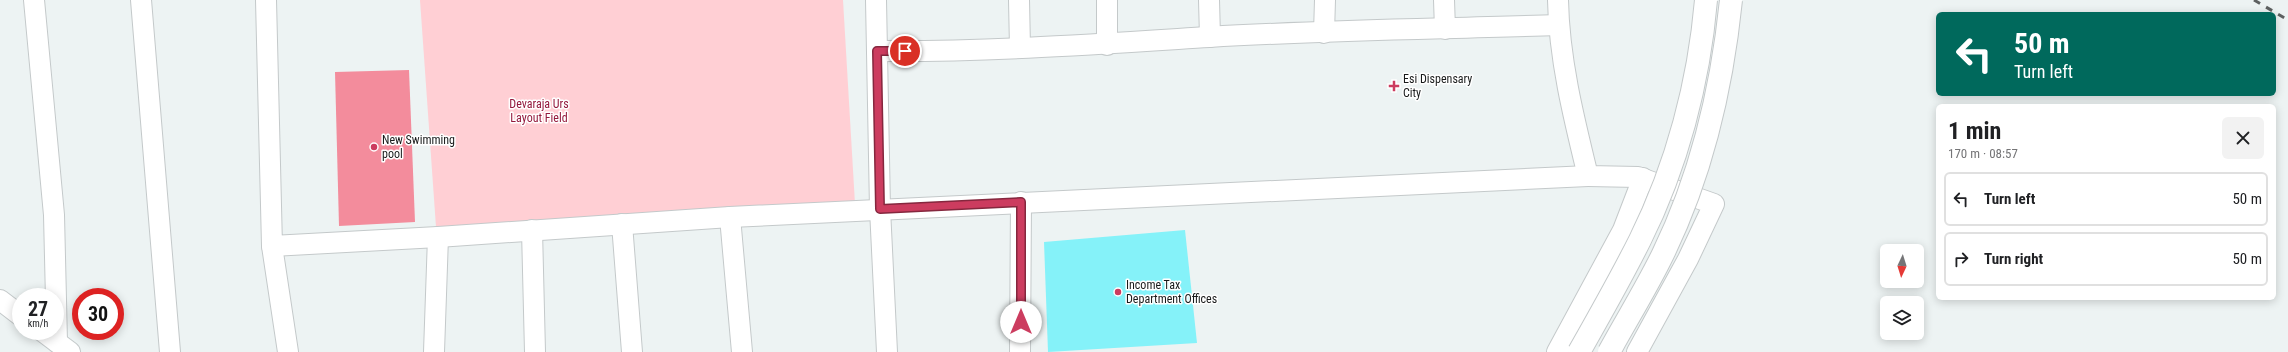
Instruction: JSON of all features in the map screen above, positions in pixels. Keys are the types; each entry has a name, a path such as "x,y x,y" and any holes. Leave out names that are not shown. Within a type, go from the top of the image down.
{"main road":[{"path":"1579,352 1641,239 1672,164 1689,101 1703,33 1706,0"},
{"path":"1609,352 1663,254 1696,173 1714,109 1727,39 1731,0"}],"street":[{"path":"34,0 54,216 56,342"},
{"path":"141,0 170,352"},
{"path":"266,0 272,246 288,352"},
{"path":"876,0 880,209 887,352"},
{"path":"1020,0 1020,48"},
{"path":"1107,45 1108,0"},
{"path":"1209,0 1210,37"},
{"path":"1324,33 1325,0"},
{"path":"1444,0 1445,29"},
{"path":"1558,0 1559,25 1578,135 1588,176"},
{"path":"877,51 932,52 1107,45 1210,37 1559,25"},
{"path":"272,246 438,237 730,216 1588,176 1644,178 1714,204 1688,259 1637,352"},
{"path":"1557,352 1623,230 1644,178"},
{"path":"1020,352 1021,202"},
{"path":"730,216 742,352"},
{"path":"622,224 632,352"},
{"path":"532,230 535,352"},
{"path":"434,352 438,237"},
{"path":"0,300 12,309"}],"green space":[{"name":"Devaraja Urs Layout Field","path":"420,0 843,0 855,204 436,227"}],"shaded area":[{"name":"New Swimming pool","path":"409,70 415,222 339,226 335,72"}],"building":[{"name":"Income Tax Department Offices","path":"1185,230 1197,343 1048,352 1044,242"}],"railway":[{"path":"2254,0 2274,12"},
{"path":"2276,13 2288,20"}],"place":[{"name":"Esi Dispensary City","path":"1394,86"},
{"name":"New Swimming pool","path":"374,147"},
{"name":"Income Tax Department Offices","path":"1118,292"}],"route":[{"path":"905,51 877,51 880,209 1021,202 1021,322"}]}
